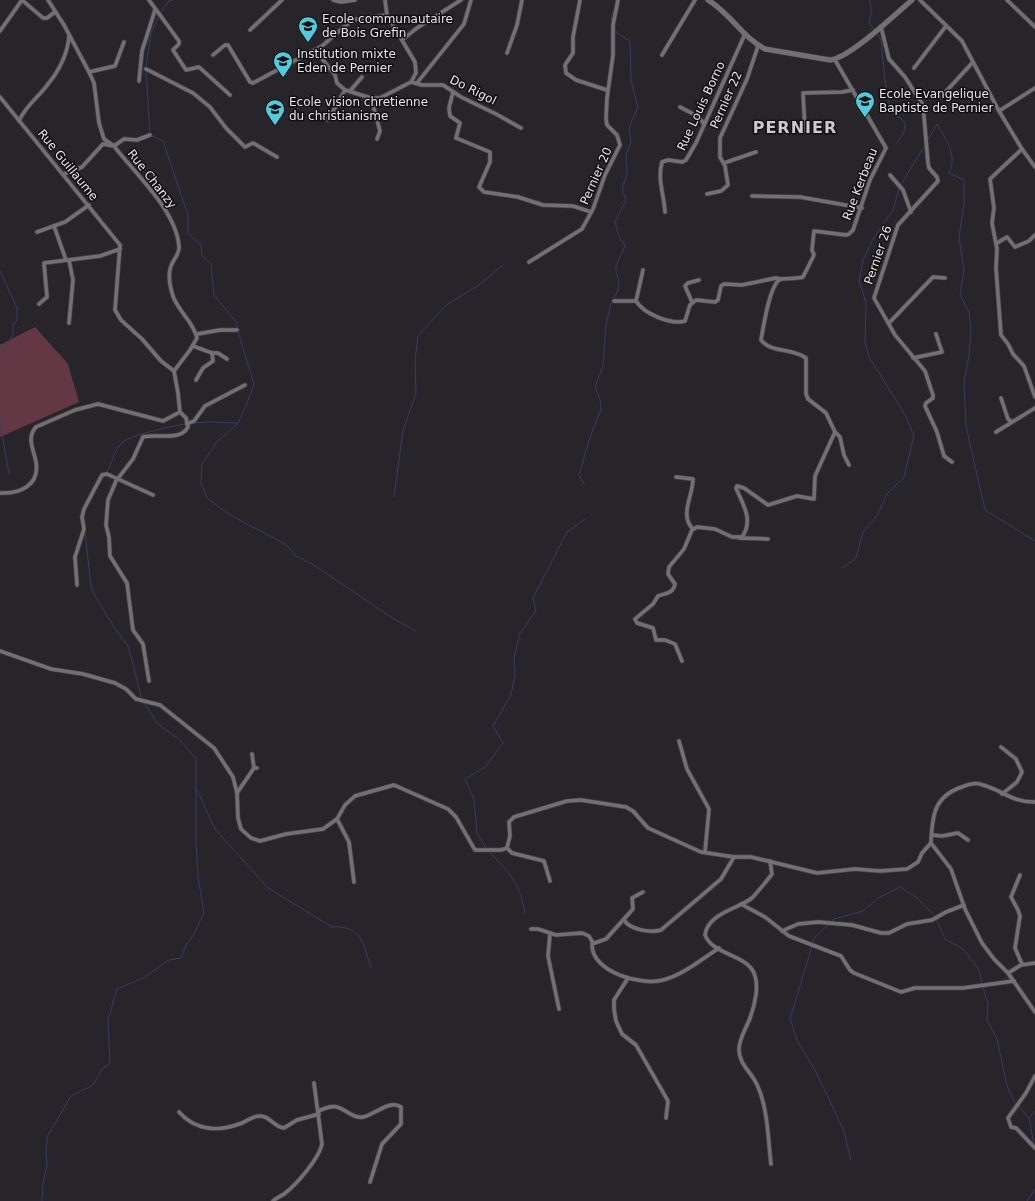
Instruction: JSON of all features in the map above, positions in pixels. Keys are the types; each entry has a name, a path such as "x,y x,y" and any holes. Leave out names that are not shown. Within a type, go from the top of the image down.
{"street":[{"path":"0,31 22,0 43,18 47,18 55,12"},
{"name":"Rue Chanzy","path":"48,0 94,83 99,123 104,139 114,146 166,209 175,231 180,249 170,268 171,288 174,300 195,328 196,334"},
{"path":"149,0 179,41 179,44 173,50 186,70 199,67 230,95"},
{"path":"250,30 282,0"},
{"path":"333,0 341,2 355,0"},
{"path":"315,50 335,75 337,83 345,90 350,92 371,98 380,98 411,82 416,73 415,62 387,15 385,0"},
{"path":"402,40 417,28 461,0"},
{"path":"417,83 464,24 471,0"},
{"path":"506,53 517,24 522,0"},
{"path":"580,0 573,53 565,65 567,75 607,90"},
{"name":"Pernier 20","path":"529,262 582,229 620,145 617,135 607,125 607,90 612,55 613,25 618,0"},
{"path":"662,55 695,0"},
{"path":"708,0 733,21 758,46 796,56 823,60 835,60 881,27 912,0"},
{"path":"920,0 962,41 999,111 1022,149 1035,167"},
{"path":"1007,0 1035,27"},
{"path":"139,81 142,51 155,10"},
{"path":"213,55 227,44 250,82 253,83 322,46 352,20 387,15"},
{"path":"914,68 946,26"},
{"name":"Pernier 26","path":"881,27 889,59 905,77 923,105 926,150 929,168 937,177 938,181 911,212 898,224 874,298 890,323 895,335 925,371 929,380 933,398 925,406 946,459 952,462"},
{"name":"Rue Louis Borno","path":"665,212 659,172 662,162 668,160 682,162 686,160 704,125 745,34"},
{"path":"19,121 26,107 48,84 59,67 68,48 69,36"},
{"path":"89,72 115,66 124,42"},
{"name":"Pernier 22","path":"707,194 721,191 728,186 724,163 720,157 720,138 747,79 758,46"},
{"name":"Rue Kerbeau","path":"780,279 800,278 806,273 814,255 812,250 814,231 850,234 862,208 870,180 886,148 835,60"},
{"path":"941,97 973,62"},
{"path":"146,69 193,93 210,107 226,128 245,147 253,143 277,157"},
{"path":"350,92 362,77"},
{"name":"Do Rigol","path":"411,82 422,85 443,85 453,92 522,128"},
{"path":"999,111 1035,88"},
{"path":"328,120 345,90"},
{"path":"805,130 802,93 842,92 853,90"},
{"path":"453,92 449,108 450,116 460,123 456,138 490,152 490,162 479,187 484,192 518,197 543,205 574,206 591,212"},
{"name":"Rue Guillaume","path":"0,97 89,205 120,247"},
{"path":"371,98 380,131 377,139"},
{"path":"680,107 699,117 704,125"},
{"path":"64,174 82,167 103,144 114,146 124,139 137,140 150,135"},
{"path":"1022,149 990,179 994,208 992,223 994,236 997,243 996,268 1001,335 1013,354 1024,366 1035,397"},
{"path":"724,163 756,152"},
{"path":"890,175 903,190 911,212"},
{"path":"752,196 760,194 800,197 862,208"},
{"path":"37,232 66,222 89,205"},
{"path":"54,226 68,260 73,280 69,323"},
{"path":"997,243 1007,237 1015,247 1029,241 1035,236"},
{"path":"39,304 46,297 44,263 100,256 120,247 115,310 122,320 142,339 161,361 174,371 180,412 186,418 188,427 184,433 180,435 151,435 143,437 133,459 118,478 108,500 106,511 106,525 109,537 110,556 127,583 130,595 133,630 142,644 149,681"},
{"path":"636,301 643,270"},
{"path":"890,323 933,277 945,278"},
{"path":"692,302 701,299 715,302 718,300 720,286 724,284 742,285 776,278 780,279"},
{"path":"780,279 776,284 768,306 761,340 775,348 802,355 806,358 806,394 808,399 826,413 835,432 840,437 844,455 849,465"},
{"path":"614,301 636,301 651,315 681,322 686,319 692,302 685,286 688,282 699,280"},
{"path":"174,371 193,346 197,338 196,334 220,330 237,330"},
{"path":"913,358 942,352 936,334"},
{"path":"193,346 212,353 218,352 227,359"},
{"path":"196,380 203,368 213,361 212,353"},
{"path":"187,424 194,421 205,406 245,385"},
{"path":"1001,398 1008,419 1012,422"},
{"path":"0,493 16,493 29,486 34,476 37,464 31,439 32,432 36,427 75,410 98,404 163,421 180,412"},
{"path":"996,432 1035,408"},
{"path":"739,538 746,532 748,516 736,488 737,486 744,488 768,505 797,496 814,499 815,476 835,432"},
{"path":"77,585 75,557 84,529 82,517 84,509 103,474 118,478 153,495"},
{"path":"676,477 693,479 691,496 686,512 689,524 693,529"},
{"path":"682,660 675,644 665,640 656,640 653,628 638,623 635,620 641,612 652,604 658,596 669,593 674,589 675,584 668,574 669,567 684,549 690,532 696,527 716,529 739,538 768,539"},
{"path":"0,651 36,662 51,669 83,674 114,683 126,689 136,699 160,705 214,748 233,777 237,793 236,807 241,829 251,838 260,842 286,834 323,829 337,819 345,805 355,796 367,791 394,785 448,809 456,816 475,850 501,850 507,848"},
{"path":"679,741 687,769 710,809 705,852"},
{"path":"1001,747 1016,759 1022,772 1018,782 1002,794"},
{"path":"237,793 256,768 252,754"},
{"path":"507,848 510,836 509,822 511,819 567,801 581,800 630,809 648,828 685,846 705,852 734,857 751,857 817,874 854,869 900,870 907,869 918,862 922,853 931,843 937,804 944,795 953,789 983,784 1002,794 1024,802 1035,802"},
{"path":"337,819 349,842 354,882"},
{"path":"932,835 942,836 958,833 968,840"},
{"path":"931,843 951,869 964,904 982,943 994,959 1008,973 1035,1012"},
{"path":"507,848 512,853 544,861 550,881"},
{"path":"624,920 636,928 656,931 661,930 721,880 734,857"},
{"path":"770,861 773,872 753,897 721,914 705,931 706,939 748,965 755,978 754,1006 742,1037 739,1055 744,1066 758,1086 765,1117 771,1164"},
{"path":"1020,875 1011,897 1020,916 1015,948 1022,964"},
{"path":"593,943 606,939 633,909 632,898 643,892"},
{"path":"741,904 765,917 789,936 810,946 840,956 854,973 901,992 921,988 962,988 1014,981"},
{"path":"782,931 798,924 818,922 852,925 881,933 889,933 907,924 932,920 964,904"},
{"path":"531,929 550,934 563,935 582,933 589,936 593,943 592,949 594,955 600,963 616,974 641,981 663,980 692,966 719,948"},
{"path":"550,934 548,956 559,1009"},
{"path":"1008,973 1022,964 1035,963"},
{"path":"628,978 614,1000 616,1021 626,1039 636,1045 668,1101 666,1118"},
{"path":"1035,1076 1008,1118 1008,1123 1035,1148"},
{"path":"273,1201 283,1195 294,1184 321,1151 322,1144 314,1083"},
{"path":"179,1112 186,1120 197,1126 217,1129 228,1128 262,1116 267,1117 279,1128 284,1128 297,1120 318,1113 328,1107 337,1107 357,1117 362,1117 390,1106 398,1105 402,1107 401,1124 382,1144 370,1182"}],"shaded area":[{"path":"35,327 68,364 79,402 0,437 0,345"}],"waterway":[{"path":"160,13 169,1 173,0"},
{"path":"869,0 872,10 869,23 874,29"},
{"path":"612,22 611,17 614,10"},
{"path":"146,68 151,33 159,16"},
{"path":"584,484 579,475 590,437 601,410 600,400 595,387 603,366 606,324 611,304 618,290 619,280 616,272 616,266 625,246 619,236 615,222 626,200 622,189 627,173 626,155 631,143 629,128 638,107 631,80 630,41 617,33 614,28"},
{"path":"877,33 881,40 885,80 889,101 895,116 899,117 905,123 904,132 897,143"},
{"path":"146,71 150,135 163,141 188,215 188,233 201,245 202,256 211,264 214,295 237,323 237,329"},
{"path":"928,140 937,124 952,154 949,173 964,180 964,203 959,237 964,271 960,295 969,312 971,328 969,356 964,382 966,426 985,510 1035,541"},
{"path":"902,183 925,145"},
{"path":"842,568 856,558 863,532 877,516 887,494 904,477 914,435 904,413 869,357 865,343 866,303 859,281 863,260 874,237 893,210 899,188"},
{"path":"394,497 403,430 416,394 415,361 418,336 446,305 476,287 503,265"},
{"path":"0,271 17,308 17,320 13,324 13,335 0,357"},
{"path":"192,423 238,423 254,384 238,332"},
{"path":"0,423 9,474"},
{"path":"238,423 216,443 202,464 201,483 208,499 230,515 285,544 296,556 314,565 392,618 416,631"},
{"path":"106,473 117,449 126,440 152,431 185,424"},
{"path":"101,482 104,476"},
{"path":"486,848 477,833 474,799 465,779 485,767 503,743 493,726 511,695 515,675 514,658 520,633 536,611 533,598 567,532 585,519"},
{"path":"85,531 91,587 116,630 128,646 142,699"},
{"path":"42,1201 43,1183 47,1165 47,1137 71,1096 93,1085 102,1069 110,1063 108,1020 117,989 143,978 169,960 181,958 186,945 193,936 204,913 198,877 196,841 196,759 180,740 158,724 144,703"},
{"path":"197,790 215,829 268,888 332,927 350,929 360,938 371,967"},
{"path":"488,851 513,879 520,894 525,914"},
{"path":"831,922 834,919 863,911 878,898 900,887 917,898 935,916"},
{"path":"936,919 945,939 964,950 979,970 982,984"},
{"path":"813,943 814,938 829,924"},
{"path":"812,946 790,1019 797,1040 816,1072 844,1131 851,1160"},
{"path":"983,987 988,1004 987,1020 997,1039 1007,1086 1016,1105"},
{"path":"1019,1107 1029,1118"},
{"path":"1034,1145 1029,1118 1035,1111"},
{"path":"1027,1201 1035,1189"}],"place":[{"name":"Ecole communautaire de Bois Grefin","path":"308,43"},
{"name":"Institution mixte Eden de Pernier","path":"283,78"},
{"name":"Ecole Evangelique Baptiste de Pernier","path":"865,118"},
{"name":"Ecole vision chretienne du christianisme","path":"275,126"}],"district":[{"name":"PERNIER","path":"795,127"}]}
